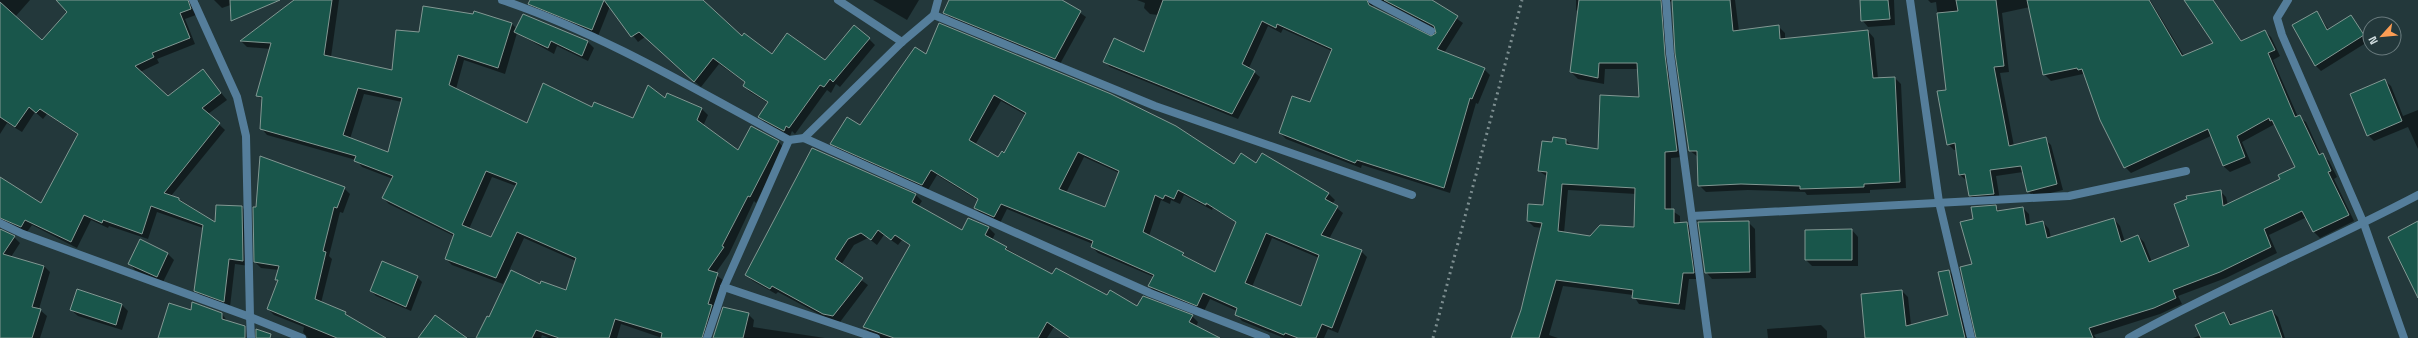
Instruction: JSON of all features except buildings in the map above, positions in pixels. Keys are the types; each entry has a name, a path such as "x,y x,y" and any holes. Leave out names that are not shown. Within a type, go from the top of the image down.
{"street":[{"path":"192,0 237,97 246,136 251,338"},
{"path":"502,0 536,12 659,69 789,140 804,138 1150,293 1266,338"},
{"path":"838,0 902,42"},
{"path":"804,138 902,42 934,15 938,0"},
{"path":"1372,0 1431,31"},
{"path":"1666,0 1670,54 1708,338"},
{"path":"1910,0 1939,202 1971,338"},
{"path":"2288,0 2278,18 2282,35 2364,224 2404,338"},
{"path":"934,15 1155,106 1412,195"},
{"path":"707,338 724,286 789,140"},
{"path":"1692,216 2069,196 2186,170"},
{"path":"2129,338 2182,309 2364,224 2418,195"},
{"path":"0,223 23,234 250,317 302,338"},
{"path":"724,286 876,338"}],"railway":[{"path":"1433,338 1522,0"}]}
